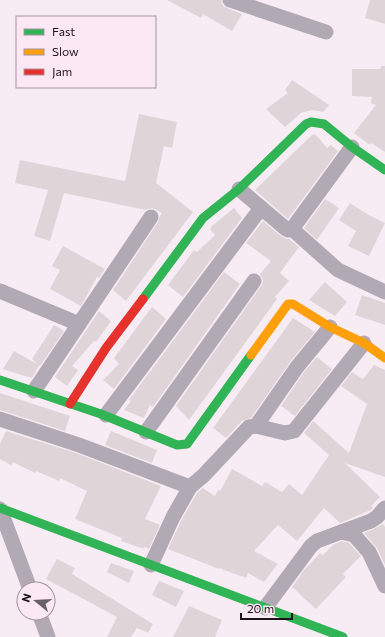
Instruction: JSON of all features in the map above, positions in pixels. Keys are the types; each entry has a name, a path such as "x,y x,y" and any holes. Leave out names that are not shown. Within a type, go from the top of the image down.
{"street":[{"path":"230,0 326,32"},
{"path":"70,404 106,348 208,212 239,189 306,124 311,122 324,124 352,147 385,170"},
{"path":"292,229 352,147"},
{"path":"239,189 285,228 288,230 292,229 338,270 385,292"},
{"path":"106,415 261,208"},
{"path":"34,391 151,217"},
{"path":"146,432 254,281"},
{"path":"0,291 79,324"},
{"path":"0,380 106,415 175,444 187,444 288,304 294,304 330,327 364,343 385,358"},
{"path":"256,426 297,367 330,327"},
{"path":"151,565 173,516 190,487 204,475 250,427 256,426 285,433 294,431 364,343"},
{"path":"0,419 79,445 190,487"},
{"path":"0,508 343,637"},
{"path":"0,508 27,581"},
{"path":"265,608 311,546 317,541 370,521 377,517 385,508"},
{"path":"341,532 354,535 369,552 385,586"},
{"path":"42,621 48,637"}],"building":[{"path":"167,0 221,0 223,6 242,14 232,31 203,14 201,18"},
{"path":"370,0 385,0 385,24 365,18"},
{"path":"381,66 385,66 385,152 371,143 370,145 354,133 376,105 371,103 372,97 352,96 352,69 380,69"},
{"path":"292,80 329,105 323,112 312,110 301,113 285,127 266,109 288,93 285,90"},
{"path":"139,114 177,122 172,148 164,146 156,183 193,212 126,301 113,290 158,222 162,213 152,208 146,210 64,193 50,241 34,236 48,190 15,183 20,160 125,181"},
{"path":"313,134 316,135 327,148 331,145 338,151 288,219 255,190"},
{"path":"325,199 339,208 317,240 304,228"},
{"path":"350,203 385,223 369,256 348,246 356,231 339,220"},
{"path":"234,208 242,218 183,297 168,285 194,250 197,252 215,235 210,229 212,226"},
{"path":"263,221 280,235 286,239 289,239 299,247 280,273 289,281 275,297 277,299 189,420 176,406 261,286 263,281 260,274 271,261 246,243"},
{"path":"63,246 105,269 99,278 97,277 81,306 50,289 60,270 52,266"},
{"path":"224,272 240,284 153,407 150,405 144,418 124,410 131,401 129,400"},
{"path":"325,282 347,302 335,316 309,300"},
{"path":"362,295 385,303 385,325 355,315"},
{"path":"152,307 166,319 114,389 103,380 119,364 114,358"},
{"path":"99,311 111,321 96,342 94,341 72,366 78,370 67,386 55,377"},
{"path":"293,318 315,332 290,362 251,418 242,421 226,438 213,428"},
{"path":"54,325 64,331 40,366 32,359"},
{"path":"14,351 39,365 32,378 3,369"},
{"path":"317,357 332,369 295,416 281,406 304,372"},
{"path":"374,365 385,370 385,477 345,463 380,497 371,506 373,508 371,510 340,523 324,508 297,541 278,525 254,551 278,564 264,582 248,573 246,578 168,549 181,521 197,493 203,488 215,496 218,490 220,491 232,469 262,486 265,482 282,492 289,484 302,495 329,455 304,433 313,421 349,453 367,404 341,386 352,372 363,379"},
{"path":"0,393 70,416 65,431 0,410"},
{"path":"6,431 76,453 161,486 145,519 160,525 149,549 145,547 144,549 121,541 122,538 75,519 87,491 60,478 59,481 36,471 35,473 13,462 11,465 0,459 0,444"},
{"path":"111,431 157,450 152,463 105,445"},
{"path":"383,524 385,527 385,565 377,548 364,533"},
{"path":"342,541 349,543 361,556 343,574 346,577 316,609 292,587 305,569 320,553 323,555 333,545"},
{"path":"57,559 75,568 72,574 153,624 148,633 137,628 131,637 107,637 117,617 56,584 56,581 50,581 46,579"},
{"path":"111,563 134,571 129,583 107,572"},
{"path":"159,581 184,591 176,607 152,595"},
{"path":"189,606 222,620 215,637 173,637"}],"traffic: fast":[{"path":"143,299 203,218 239,189 306,124 311,122 324,124 352,147 385,170"},
{"path":"0,380 101,414 177,445 187,444 251,355"},
{"path":"0,508 343,637"}],"traffic: slow":[{"path":"251,355 288,304 293,304 330,327 364,343 385,358"}],"traffic: jam":[{"path":"70,404 106,348 143,299"}]}
